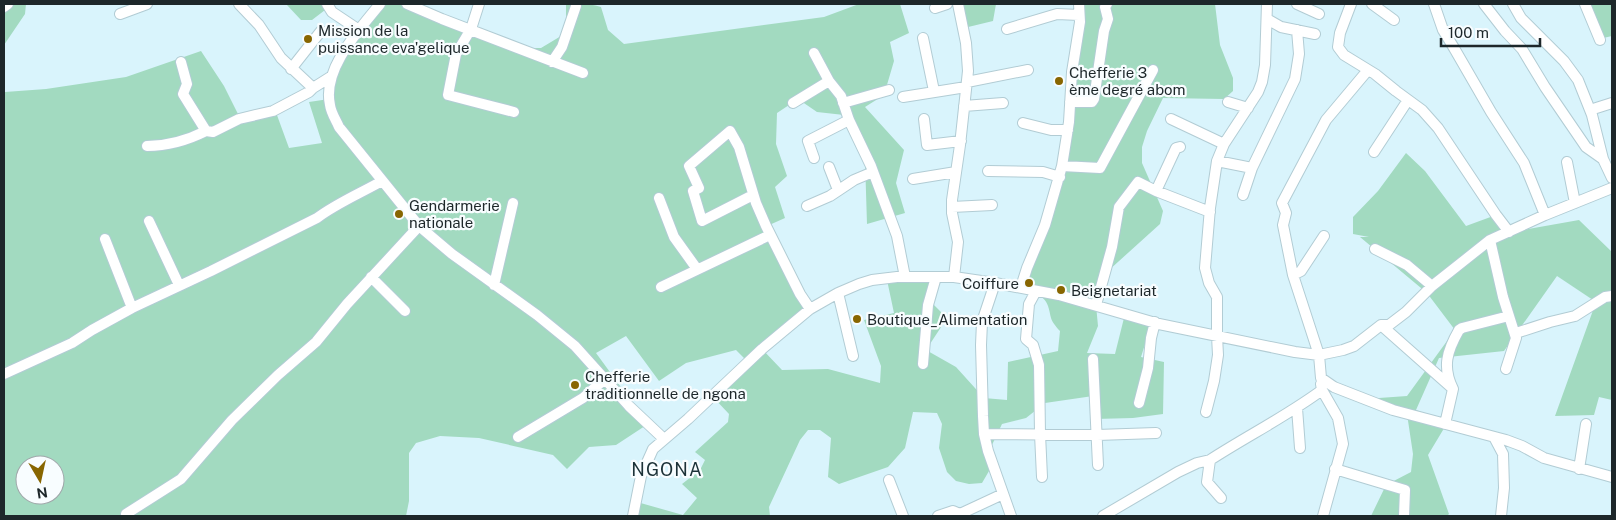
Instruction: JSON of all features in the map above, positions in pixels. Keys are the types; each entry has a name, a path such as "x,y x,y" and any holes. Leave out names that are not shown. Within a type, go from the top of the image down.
{"street":[{"path":"4,8 8,4"},
{"path":"120,14 147,4"},
{"path":"239,4 260,25 281,58 313,88"},
{"path":"327,4 332,12 359,30"},
{"path":"380,4 338,61 329,87 329,102 334,116 348,139 419,226 452,254 537,315 575,346 629,406 664,439"},
{"path":"408,4 583,73"},
{"path":"479,4 471,29 456,54 448,95 514,112"},
{"path":"552,62 562,47 578,4"},
{"path":"935,8 947,4"},
{"path":"954,277 958,242 952,207 961,141 967,50 958,4"},
{"path":"1021,287 1045,225 1060,177 1068,130 1072,72 1080,22 1079,4"},
{"path":"1070,102 1092,102 1094,99 1104,31 1108,19 1105,7 1107,4"},
{"path":"1206,412 1218,355 1217,297 1205,268 1217,161 1224,144 1258,92 1262,82 1265,65 1267,4"},
{"path":"1297,4 1319,14"},
{"path":"1351,4 1343,23 1338,47 1344,55 1368,70 1422,110 1438,128 1509,232"},
{"path":"1372,4 1394,20"},
{"path":"1434,4 1450,42 1491,112 1524,163 1545,215"},
{"path":"1484,4 1522,49 1545,87 1586,147 1603,159"},
{"path":"1513,4 1521,18 1564,61 1578,80 1598,135 1603,159 1612,178"},
{"path":"1585,4 1600,40"},
{"path":"1007,29 1057,14 1079,15"},
{"path":"1266,19 1281,26 1315,34"},
{"path":"1243,195 1252,168 1295,79 1299,54 1297,30"},
{"path":"291,69 321,31"},
{"path":"923,38 934,91"},
{"path":"814,53 829,81 841,96 849,120 873,172 897,236 905,277"},
{"path":"181,62 187,84 183,94 206,131"},
{"path":"903,97 1028,70"},
{"path":"1062,166 1100,168 1153,70"},
{"path":"1323,516 1343,444 1341,429 1334,409 1322,390 1320,355 1293,275 1283,225 1286,213 1282,203 1326,120 1368,70"},
{"path":"147,146 178,141 206,131 213,132 239,119 273,111 309,92 332,76"},
{"path":"793,102 829,81"},
{"path":"843,103 889,90"},
{"path":"1374,152 1408,100"},
{"path":"1228,102 1248,108"},
{"path":"1590,110 1612,103"},
{"path":"964,106 1003,104"},
{"path":"924,119 927,145 961,141"},
{"path":"1171,119 1224,144"},
{"path":"814,158 808,141 849,120"},
{"path":"1022,123 1051,130 1068,130"},
{"path":"754,195 702,221 693,191 699,188 689,166 730,131 739,148 754,195 770,235 800,294 810,309"},
{"path":"1156,191 1176,148 1180,147"},
{"path":"1217,161 1252,168"},
{"path":"1566,162 1575,203"},
{"path":"829,168 838,190"},
{"path":"988,171 1043,172 1060,177"},
{"path":"807,206 854,180 873,172"},
{"path":"912,179 956,172"},
{"path":"4,374 72,343 132,308 316,218 330,208 347,201 382,181"},
{"path":"1096,305 1112,247 1119,207 1138,182 1210,212"},
{"path":"633,516 641,476 653,449 688,419 762,348 810,309 838,293 872,280 905,277 954,277 1021,287 1096,305 1155,322 1295,352 1320,355 1354,346 1381,325 1388,325 1406,312 1432,286 1490,240 1612,188"},
{"path":"659,198 674,237 697,269"},
{"path":"494,285 513,203"},
{"path":"952,207 992,205"},
{"path":"149,221 179,285"},
{"path":"126,514 181,479 232,420 278,375 316,342 419,226"},
{"path":"661,287 770,235"},
{"path":"1293,275 1301,271 1324,236"},
{"path":"105,239 132,308"},
{"path":"1490,240 1503,297 1516,333 1516,343 1506,369"},
{"path":"1375,249 1407,265 1432,286"},
{"path":"372,277 406,311"},
{"path":"923,364 928,305 936,277"},
{"path":"996,283 982,322 984,434 988,451 1011,516"},
{"path":"1036,291 1029,304 1026,339 1033,345 1039,365 1042,477"},
{"path":"838,293 853,356"},
{"path":"1516,333 1575,316 1605,297 1612,296"},
{"path":"1445,424 1453,389 1448,379 1446,359 1458,330 1509,316"},
{"path":"1139,404 1148,368 1151,338 1155,322"},
{"path":"1381,325 1453,389"},
{"path":"1093,359 1098,465"},
{"path":"1320,378 1334,388 1393,410 1494,437 1522,446 1544,458 1611,477"},
{"path":"518,437 583,398 606,380"},
{"path":"1102,516 1178,472 1210,460 1297,408 1322,390"},
{"path":"1297,408 1300,448"},
{"path":"1579,469 1586,424"},
{"path":"984,434 1097,435 1156,433"},
{"path":"1494,437 1503,454 1504,488 1500,516"},
{"path":"1503,454 1522,446"},
{"path":"1210,460 1207,482 1221,498"},
{"path":"1335,469 1405,490 1404,516"},
{"path":"889,480 903,516"},
{"path":"938,516 953,511 960,514 1003,494"}],"green space":[{"path":"4,4 26,4 25,14 4,45"},
{"path":"286,4 325,4 325,10 312,20 301,20"},
{"path":"381,4 398,4 511,48 541,48 566,33 566,5 570,4 601,7 608,30 624,44 824,17 859,4 900,4 909,33 890,42 894,61 884,95 865,107 904,150 896,183 905,213 867,224 865,160 844,115 817,112 798,99 777,113 776,144 787,176 775,187 785,218 767,226 810,309 762,349 782,370 828,369 880,383 881,366 864,320 894,313 887,280 936,277 933,304 947,318 926,350 956,367 984,398 1007,400 1008,362 1058,351 1060,331 1052,321 1046,302 1036,293 1019,286 1049,223 1075,53 1082,45 1083,4 1215,4 1220,45 1233,78 1233,91 1224,99 1163,98 1147,131 1142,147 1142,163 1163,211 1160,224 1108,271 1096,305 1098,326 1087,353 1115,354 1125,314 1152,322 1141,357 1164,362 1163,414 1133,418 1095,419 1093,396 1045,403 1026,418 1002,424 991,447 989,471 982,483 969,484 956,481 947,472 939,448 942,424 937,413 913,412 905,448 888,467 839,484 828,477 831,438 820,430 808,430 800,440 769,507 770,516 635,516 637,502 683,515 697,498 682,484 700,470 705,460 695,452 728,422 729,414 712,396 748,362 736,350 686,363 659,381 626,336 596,353 648,424 616,445 589,447 567,469 553,455 479,438 440,436 416,443 409,453 409,501 406,516 4,516 4,88 5,92 46,89 126,77 201,51 224,86 238,114 274,107 289,148 322,143 309,102 329,99 332,69"},
{"path":"954,4 996,4 993,21 964,28"},
{"path":"1583,4 1612,4 1612,36 1599,39"},
{"path":"1406,153 1425,171 1466,226 1496,215 1511,232 1579,220 1612,252 1612,400 1599,397 1594,415 1555,416 1596,302 1557,276 1504,351 1439,358 1416,410 1485,435 1446,425 1428,455 1449,514 1447,516 1371,516 1386,485 1411,472 1413,454 1407,414 1365,399 1407,396 1455,330 1427,293 1360,237 1369,237 1353,234 1353,217 1378,191"}],"place":[{"name":"Mission de la puissance eva'gelique","path":"308,39"},
{"name":"Chefferie 3 ème degré abom","path":"1059,81"},
{"name":"Gendarmerie nationale","path":"399,214"},
{"name":"Coiffure","path":"1029,283"},
{"name":"Beignetariat","path":"1061,290"},
{"name":"Boutique_Alimentation","path":"857,319"},
{"name":"Chefferie traditionnelle de ngona","path":"575,385"}],"district":[{"name":"NGONA","path":"667,469"}]}
